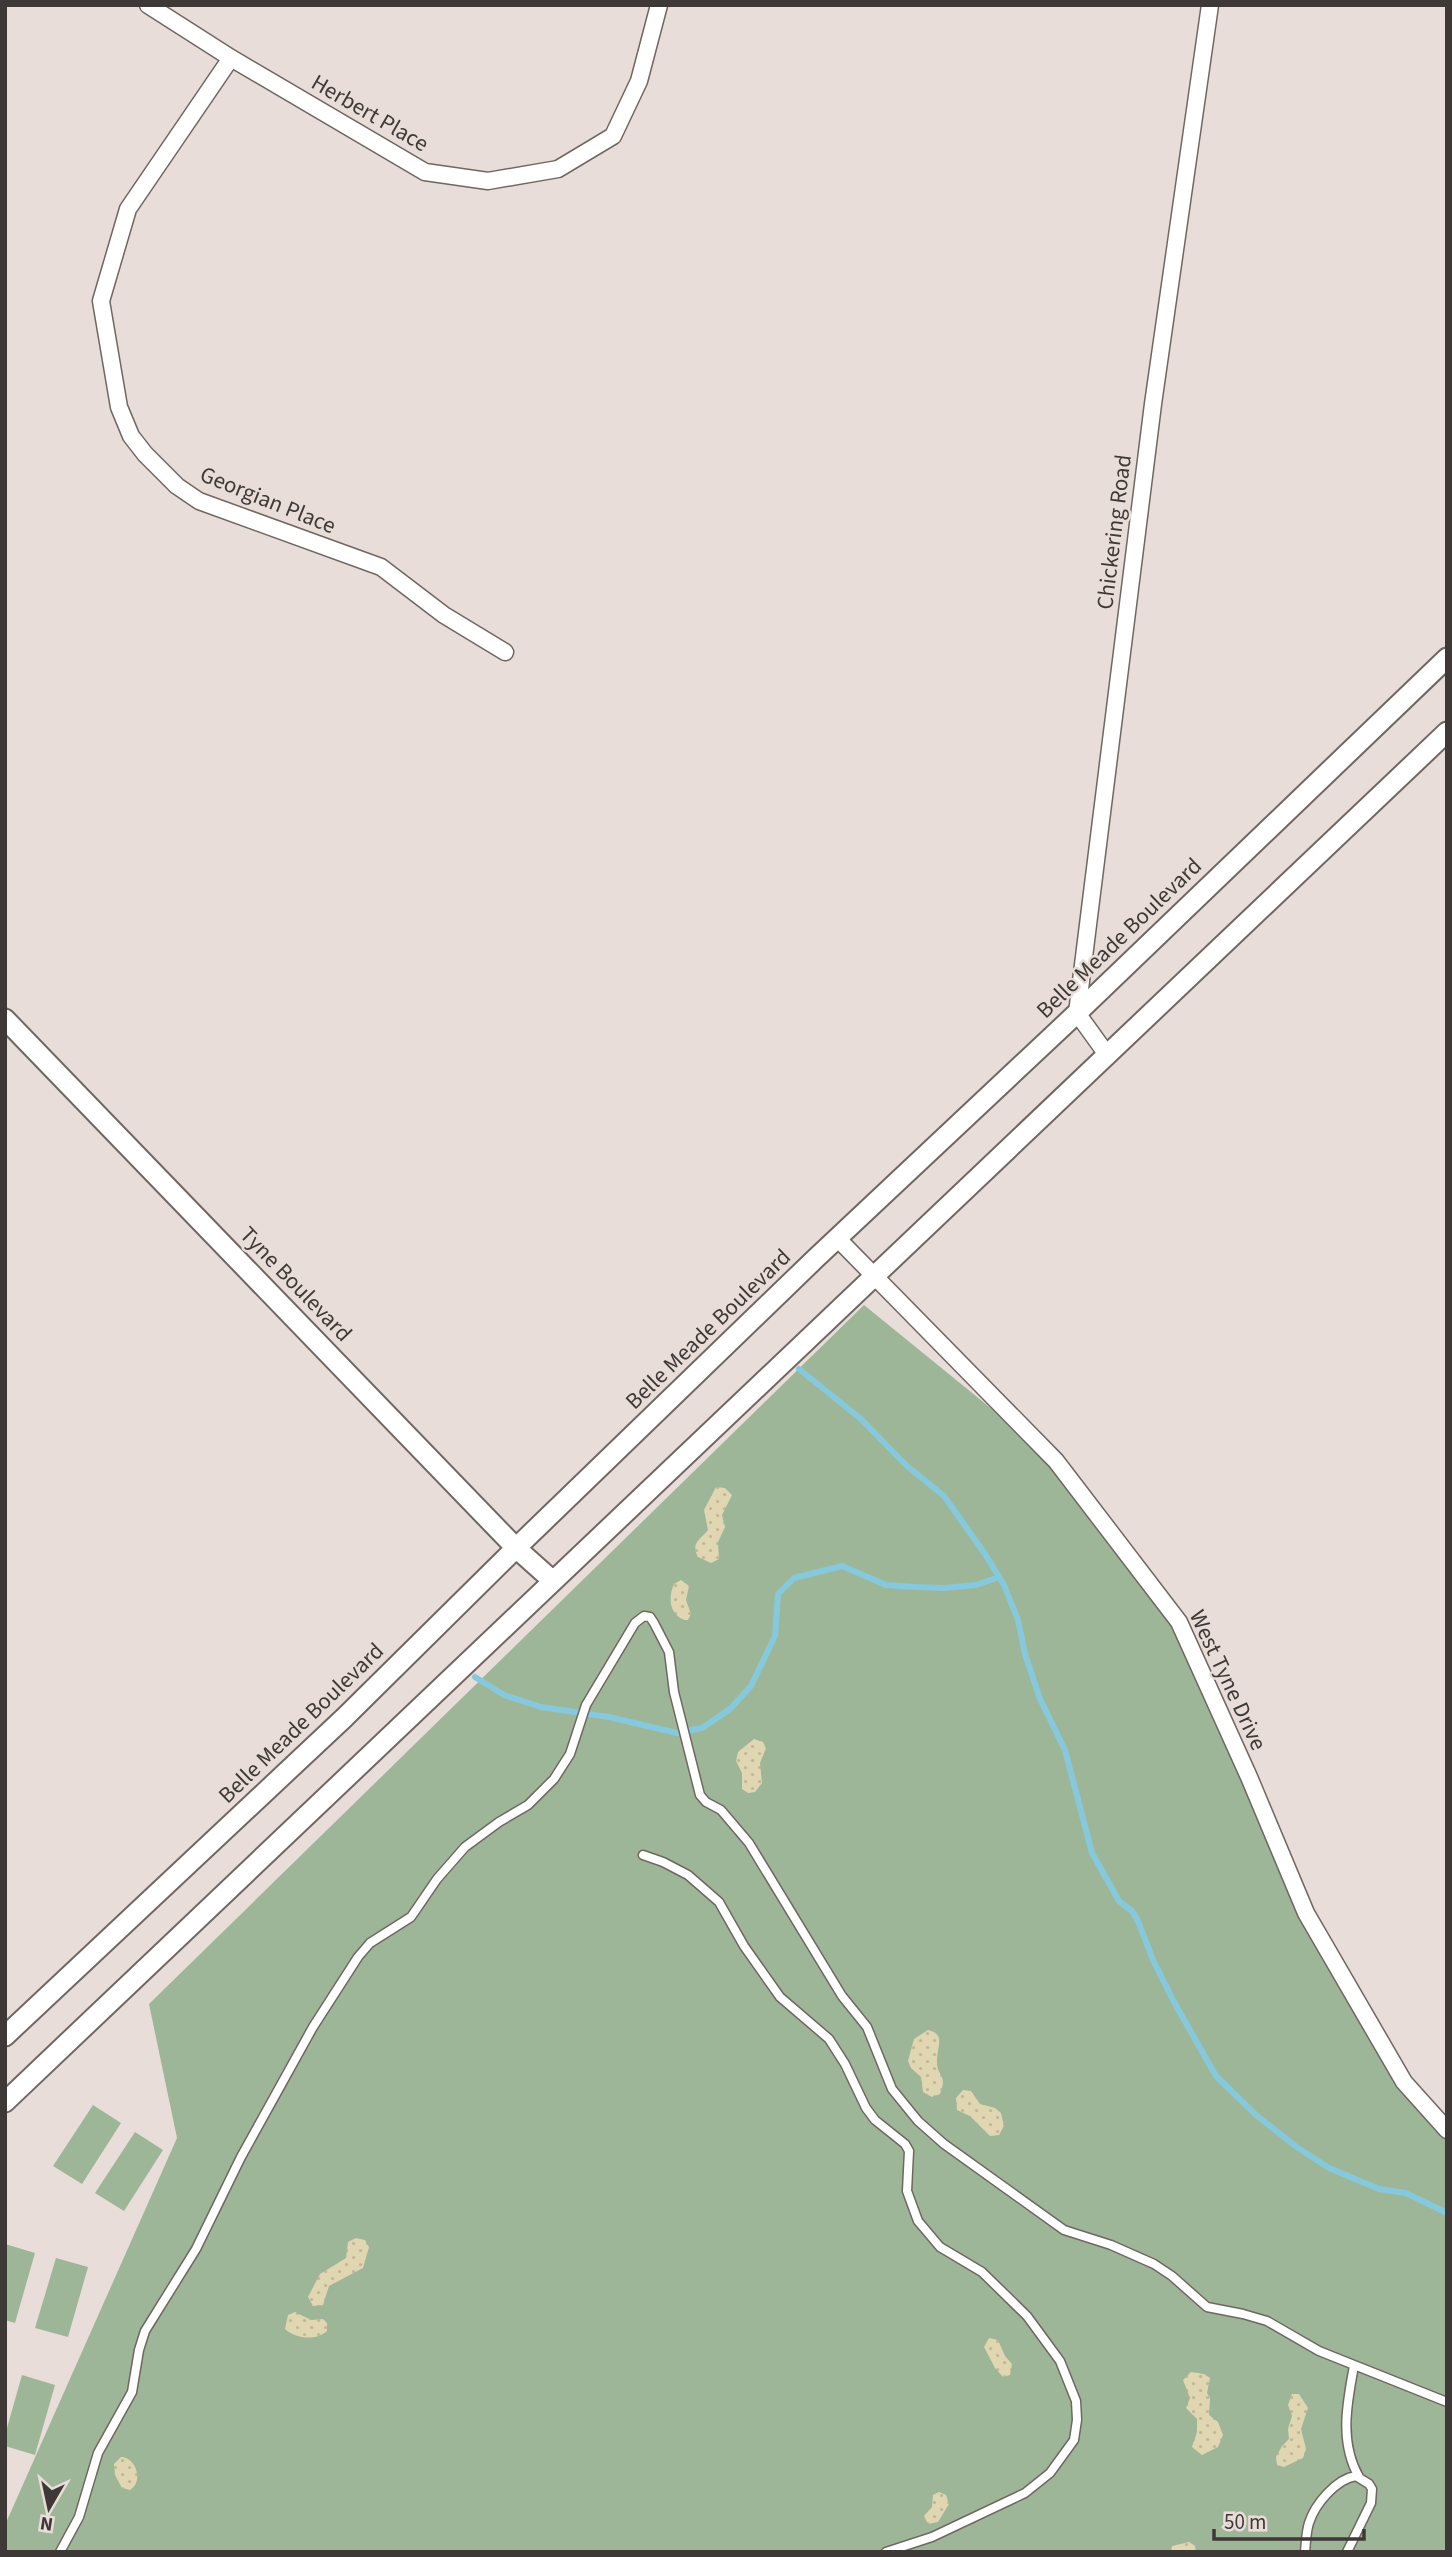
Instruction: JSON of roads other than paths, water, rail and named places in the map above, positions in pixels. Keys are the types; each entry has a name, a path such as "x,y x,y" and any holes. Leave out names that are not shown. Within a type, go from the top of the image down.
{"street":[{"name":"Herbert Place","path":"148,5 231,58 425,172 488,181 558,169 613,136 639,81 659,5"},
{"name":"Chickering Road","path":"1077,1013 1153,404 1210,5"},
{"name":"Georgian Place","path":"231,58 128,209 101,301 119,407 131,436 177,486 199,501 381,567 444,615 505,652"},
{"name":"Belle Meade Boulevard","path":"5,2036 344,1718 837,1238 1077,1013 1447,658"},
{"path":"5,2102 1447,732"},
{"path":"1077,1013 1108,1056"},
{"name":"Tyne Boulevard","path":"5,1019 516,1548 553,1581"},
{"name":"West Tyne Drive","path":"837,1238 1056,1461 1179,1622 1249,1777 1306,1913 1404,2081 1447,2130"}],"lane":[{"path":"60,2552 79,2517 98,2454 132,2392 145,2331 196,2249 241,2157 313,2027 370,1943 411,1917 436,1879 465,1847 528,1805 554,1779 570,1754 586,1705 630,1630 639,1618 644,1616 654,1623 669,1652 688,1751 700,1795 706,1802 721,1810 749,1843 842,1996 867,2027 892,2089 918,2121 956,2153 1064,2230 1111,2245 1154,2264 1207,2307 1267,2321 1303,2343 1354,2366 1447,2402"},
{"path":"643,1855 688,1875 719,1902 744,1945 780,1997 829,2039 845,2064 866,2109 875,2120 905,2144 909,2151 907,2191 918,2221 940,2247 982,2272 1027,2316 1060,2361 1076,2401 1077,2420 1073,2440 1050,2473 1025,2493 932,2537 886,2552"},
{"path":"1345,2479 1348,2453 1347,2409 1354,2366"},
{"path":"1348,2453 1359,2477 1369,2484 1372,2495 1348,2552"},
{"path":"1305,2552 1311,2518 1328,2494 1345,2479 1359,2477"}],"waterway":[{"path":"799,1369 861,1419 907,1466 944,1496 1004,1585 1018,1620 1025,1654 1040,1699 1065,1750 1092,1853 1119,1901 1132,1911 1138,1921 1153,1960 1174,2002 1216,2076 1256,2115 1329,2168 1379,2189 1406,2193 1447,2213"},
{"path":"475,1677 504,1695 541,1707 609,1717 677,1733 702,1728 730,1709 751,1686 775,1636 778,1594 794,1578 842,1566 886,1585 945,1588 976,1585 999,1577"}]}
